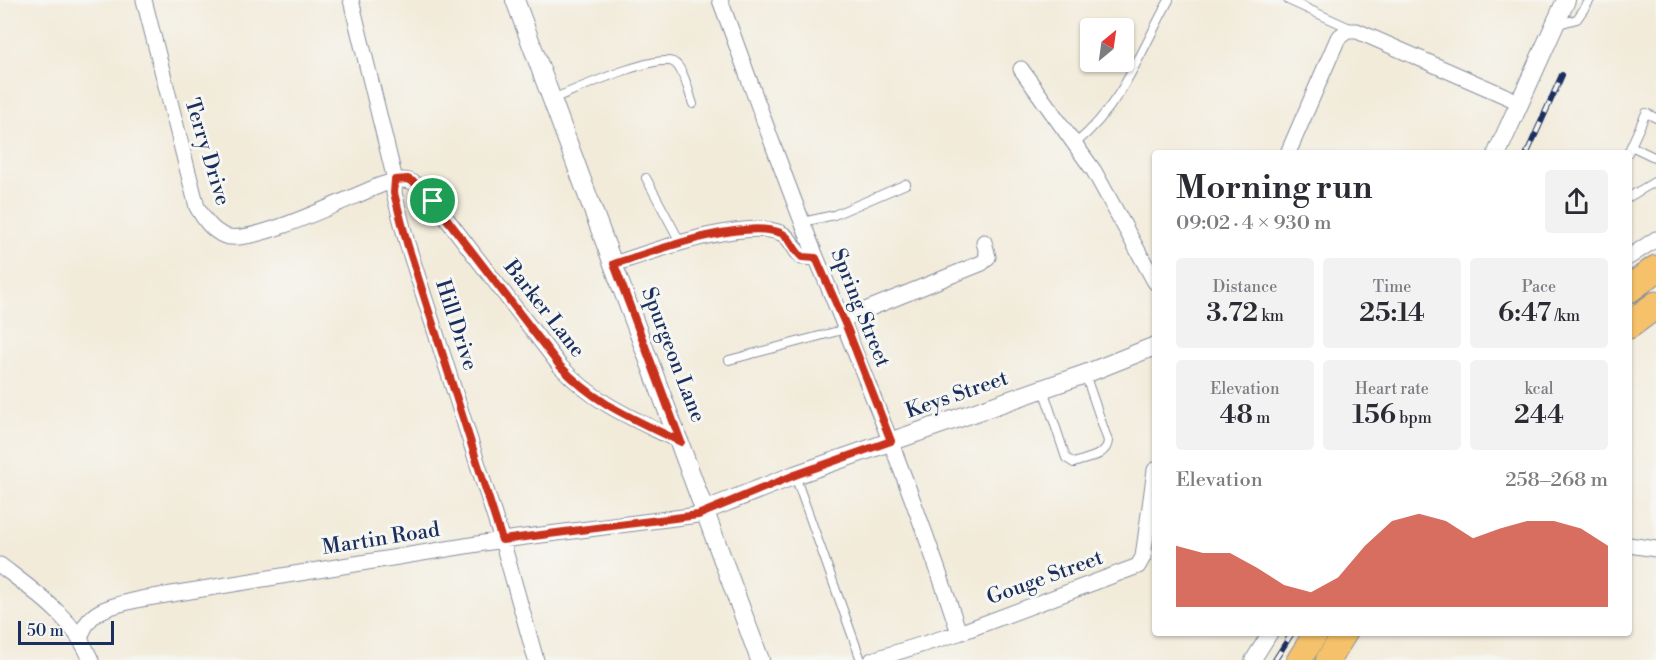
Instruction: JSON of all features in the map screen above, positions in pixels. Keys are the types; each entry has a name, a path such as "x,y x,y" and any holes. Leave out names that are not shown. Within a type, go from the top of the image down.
{"highway":[{"path":"1632,287 1656,269"},
{"path":"1632,323 1656,305"},
{"path":"1299,660 1314,636"},
{"path":"1328,660 1343,636"}],"street":[{"name":"Terry Drive","path":"144,0 197,207 212,229 233,238 250,238 395,180"},
{"name":"Hill Drive","path":"351,0 395,180 394,193 407,243 502,540 536,660"},
{"name":"Spurgeon Lane","path":"515,0 681,442 760,660"},
{"name":"Spring Street","path":"720,0 816,258 845,324 929,538 959,633"},
{"path":"1498,150 1566,0"},
{"path":"1289,150 1338,38 1343,33 1353,30 1520,102"},
{"path":"1021,69 1094,171 1152,277"},
{"name":"Barker Lane","path":"395,180 408,179 417,184 433,201 560,366 580,388 604,405 681,442"},
{"path":"614,264 677,243 751,228 782,234 789,238 802,257 816,258"},
{"path":"1632,255 1656,239"},
{"path":"845,324 982,263 988,257 984,242"},
{"name":"Keys Street","path":"706,510 795,475 1085,374 1152,347"},
{"name":"Gouge Street","path":"872,660 959,633 1138,566 1143,557 1152,492"},
{"name":"Martin Road","path":"80,639 83,629 94,614 103,608 141,599 502,540 698,515 706,510"},
{"path":"1632,545 1656,549"},
{"path":"0,565 54,607 80,639 91,660"},
{"path":"1253,660 1268,636"}],"lane":[{"path":"1076,144 1093,130 1126,86 1169,0"},
{"path":"1288,0 1353,30"},
{"path":"1554,25 1578,19 1590,0"},
{"path":"552,99 638,66 669,62 678,67 693,104"},
{"path":"1656,118 1646,113 1629,149 1656,158"},
{"path":"646,178 676,236 677,243"},
{"path":"1632,195 1656,181"},
{"path":"803,222 834,215 906,184"},
{"path":"729,360 845,324"},
{"path":"1043,389 1066,458 1074,463 1105,451 1108,447 1108,441 1085,374"},
{"path":"795,475 861,660"}],"railway":[{"path":"1528,150 1562,75"},
{"path":"1275,660 1290,636"}],"route":[{"path":"408,179 417,184 433,201 560,366 580,388 604,405 681,442 614,264 677,243 751,228 782,234 789,238 802,257 809,260 816,258 847,328 891,441 795,475 698,515 502,540 407,243 394,193 395,180 408,179"}]}
